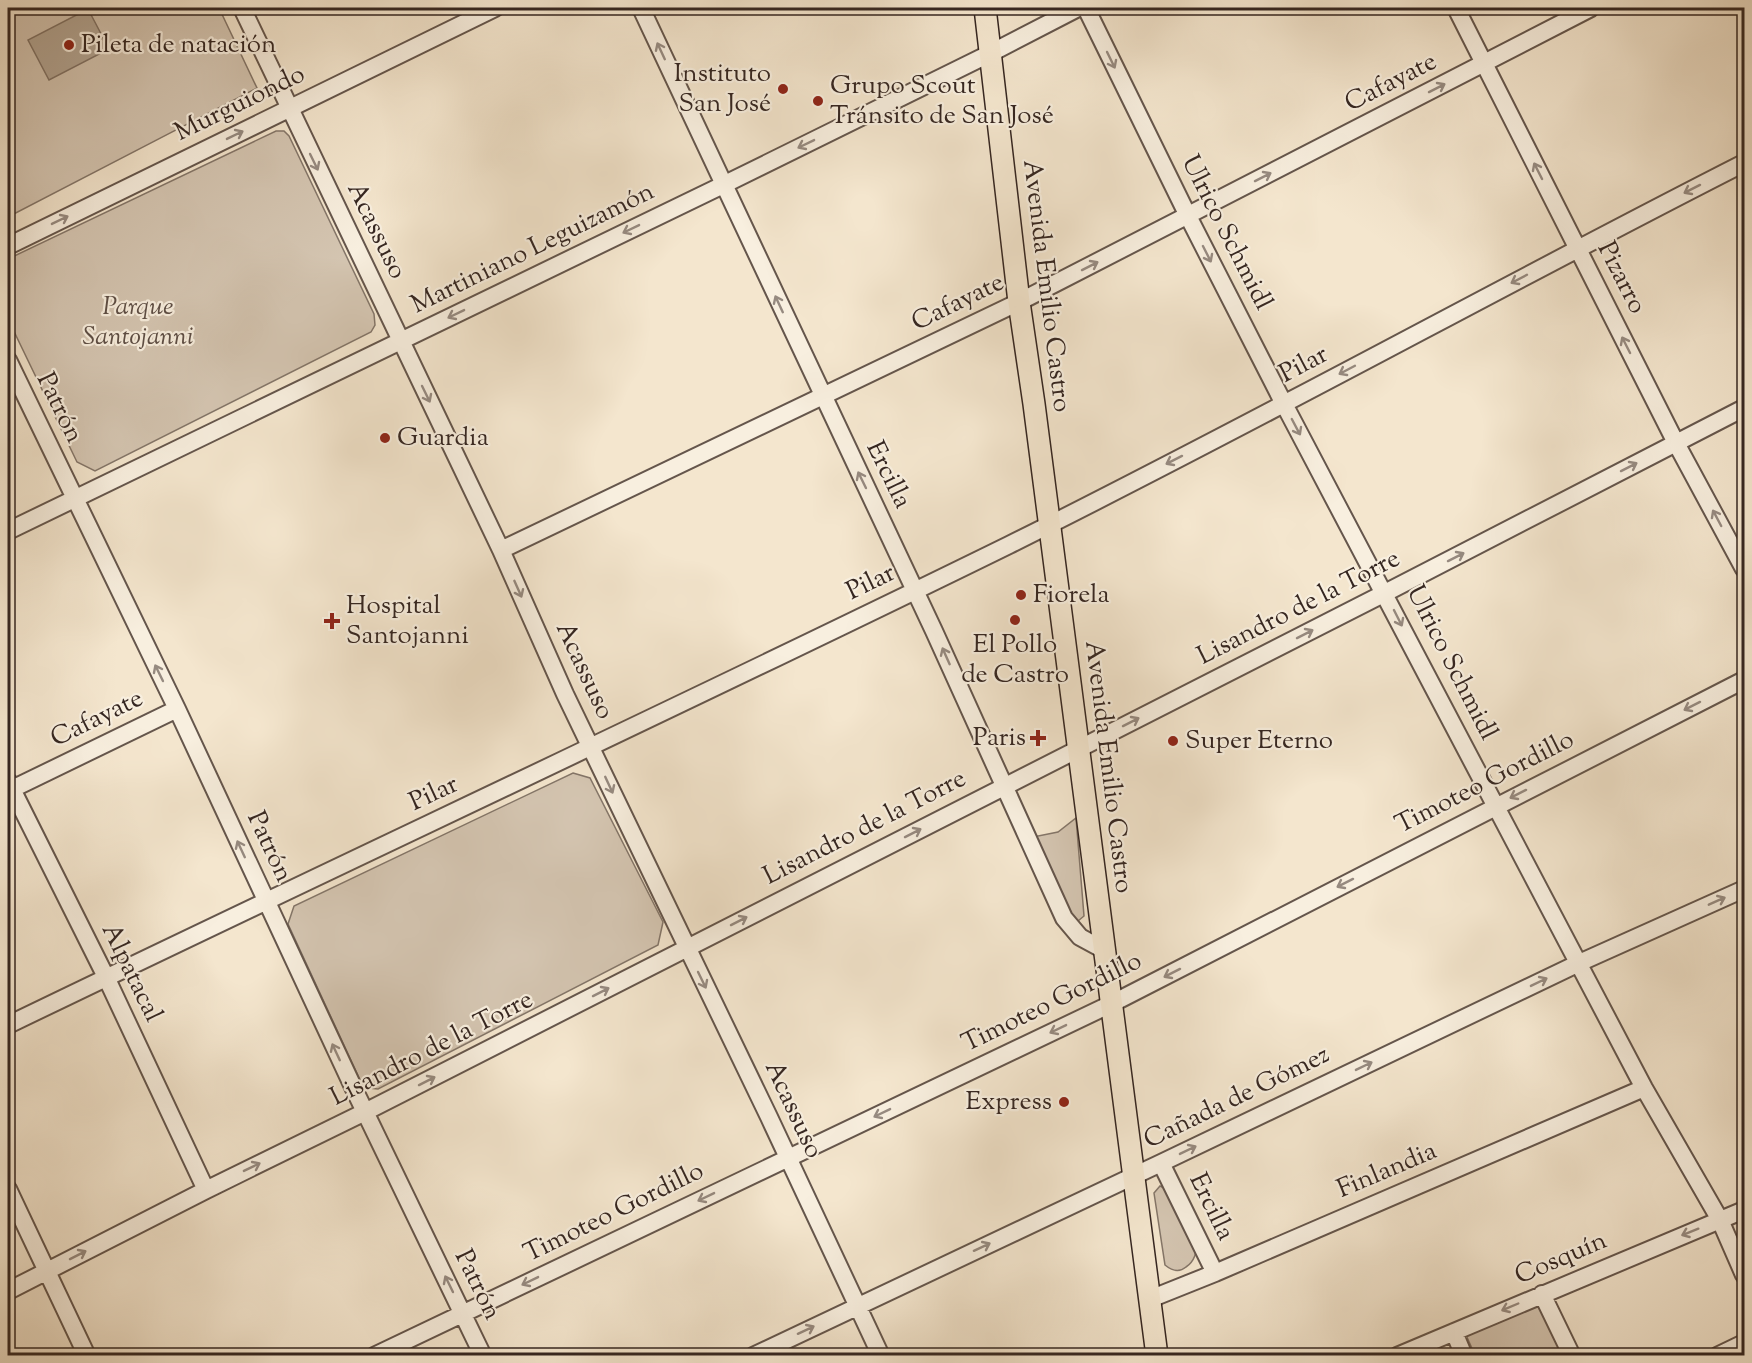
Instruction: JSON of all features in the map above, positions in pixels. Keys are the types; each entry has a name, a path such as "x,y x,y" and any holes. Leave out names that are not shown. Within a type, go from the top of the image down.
{"main road":[{"name":"Avenida Emilio Castro","path":"985,8 1019,302 1157,1356"}],"street":[{"name":"Acassuso","path":"242,8 501,550 565,694 881,1356"},
{"name":"Murguiondo","path":"8,246 495,8"},
{"name":"Ercilla","path":"640,8 915,590 1064,918 1080,937 1104,950"},
{"name":"Martiniano Leguizamón","path":"8,531 723,184 1078,8"},
{"name":"Ulrico Schmidl","path":"1086,8 1284,404 1644,1088 1720,1220 1744,1275"},
{"name":"Pizarro","path":"1456,8 1576,248 1744,570"},
{"name":"Cafayate","path":"501,550 1019,302 1591,8"},
{"name":"Pilar","path":"8,1025 591,748 1048,524 1284,404 1576,248 1744,163"},
{"name":"Patrón","path":"8,360 177,709 365,1112 483,1356"},
{"name":"Lisandro de la Torre","path":"8,1291 365,1112 1744,408"},
{"name":"Timoteo Gordillo","path":"374,1356 1111,1004 1744,680"},
{"name":"Cafayate","path":"9,787 177,709"},
{"name":"Alpatacal","path":"9,787 106,977 206,1190"},
{"name":"Cañada de Gómez","path":"753,1356 1579,963 1744,889"},
{"name":"Finlandia","path":"1150,1299 1644,1088"},
{"name":"Ercilla","path":"1161,1163 1215,1273"},
{"path":"8,1189 87,1356"},
{"name":"Cosquín","path":"1397,1356 1744,1210"},
{"path":"1542,1294 1572,1356"},
{"path":"1454,1332 1464,1356"},
{"path":"1718,1356 1744,1343"}],"green space":[{"path":"8,8 219,8 257,88 8,217"},
{"name":"Parque Santojanni","path":"276,131 284,131 289,136 374,314 375,325 371,332 95,471 77,462 8,319 8,259"},
{"path":"573,773 590,778 663,922 658,945 378,1089 368,1088 361,1082 288,924 294,906"},
{"path":"1076,818 1084,916 1078,921 1074,920 1033,837 1058,832"},
{"path":"1160,1186 1164,1188 1177,1207 1196,1242 1195,1256 1189,1265 1181,1270 1165,1265 1154,1193"},
{"path":"1540,1305 1563,1355 1475,1355 1466,1335"}],"shaded area":[{"name":"Pileta de natación","path":"88,9 109,49 49,80 28,40"}],"place":[{"name":"Pileta de natación","path":"69,45"},
{"name":"Instituto San José","path":"783,89"},
{"name":"Grupo Scout Tránsito de San José","path":"818,101"},
{"name":"Guardia","path":"385,438"},
{"name":"Fiorela","path":"1021,595"},
{"name":"El Pollo de Castro","path":"1015,620"},
{"name":"Hospital Santojanni","path":"332,621"},
{"name":"Paris","path":"1038,738"},
{"name":"Super Eterno","path":"1173,741"},
{"name":"Express","path":"1064,1102"}]}
